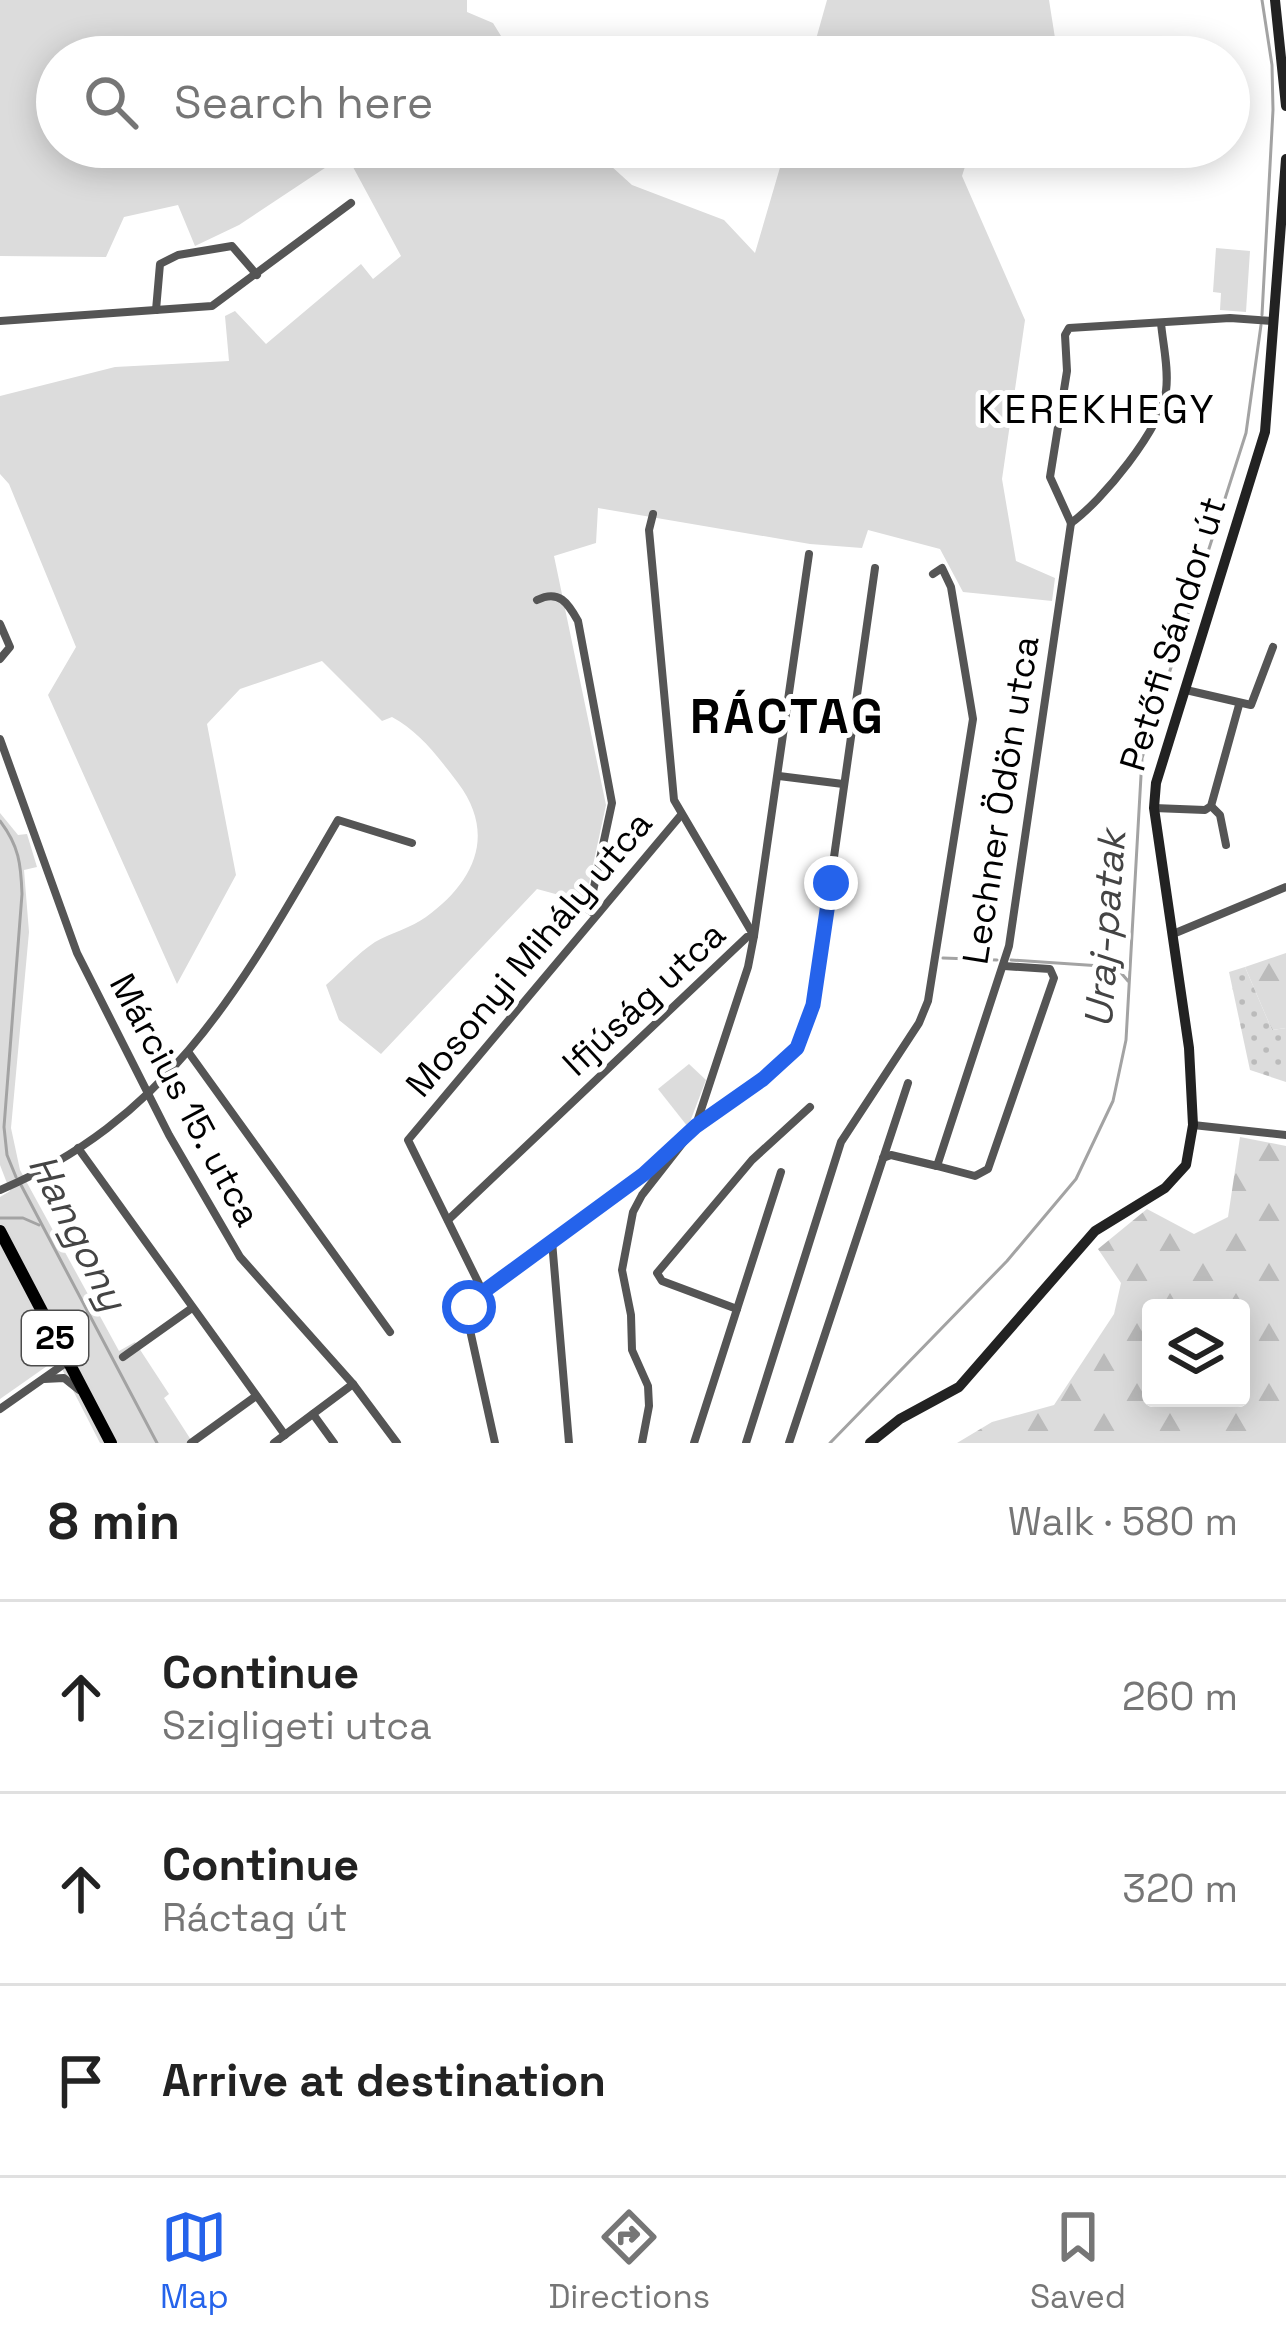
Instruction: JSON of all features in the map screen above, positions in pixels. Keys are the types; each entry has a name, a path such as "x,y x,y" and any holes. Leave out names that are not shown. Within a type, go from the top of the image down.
{"main road":[{"name":"25","path":"0,1232 111,1443"}],"street":[{"path":"1275,0 1286,106"},
{"name":"Petőfi Sándor út","path":"871,1443 900,1419 959,1387 1095,1231 1177,1178 1189,1157 1193,1126 1189,1048 1154,808 1156,783 1265,432 1286,159"},
{"path":"0,321 212,306 351,203"},
{"path":"156,310 158,269 165,260 232,245 257,275"},
{"path":"1161,323 1166,374 1163,405 1141,445 1071,523 1050,477 1067,371 1065,335 1072,327 1161,323 1252,319 1270,321"},
{"name":"Mosonyi Mihály utca","path":"448,1220 408,1139 681,814 670,785 649,530 652,514"},
{"name":"Lechner Ödön utca","path":"937,1166 1004,966 1071,523"},
{"name":"Ifjúság utca","path":"448,1220 747,937 754,936 809,554"},
{"path":"641,1443 648,1386 632,1350 622,1270 637,1203 696,1126 776,1070 803,1037 819,964 875,568"},
{"path":"746,1443 841,1142 919,1023 933,978 973,718 951,587 942,568 933,574"},
{"path":"537,600 555,596 567,602 578,621 612,803 589,910 596,915"},
{"path":"0,624 10,647 0,659"},
{"path":"1186,690 1239,705 1253,703 1273,647"},
{"path":"1154,808 1205,810 1211,806 1239,705"},
{"name":"Március 15. utca","path":"0,740 77,953 148,1096 240,1257 353,1384 397,1443"},
{"path":"778,776 842,784"},
{"path":"1211,806 1220,815 1226,845"},
{"path":"681,814 754,936 748,968 696,1126"},
{"path":"5,1188 78,1148 148,1096 189,1053 249,968 338,820 412,843"},
{"path":"1172,934 1286,886"},
{"path":"884,1158 975,1176 988,1169 1054,978 1050,969 1004,966"},
{"path":"189,1053 390,1332"},
{"path":"789,1443 908,1084"},
{"path":"737,1309 662,1281 657,1273 752,1160 810,1107"},
{"path":"1193,1126 1286,1135"},
{"path":"495,1443 465,1315 483,1292 678,1146"},
{"path":"78,1148 285,1435"},
{"path":"694,1443 781,1172"},
{"path":"448,1220 483,1292"},
{"path":"552,1241 569,1443"},
{"path":"123,1357 192,1308"},
{"path":"43,1379 55,1366 55,1338"},
{"path":"0,1409 67,1361"},
{"path":"43,1379 70,1381 98,1419"},
{"path":"274,1443 353,1384"},
{"path":"191,1443 256,1396"},
{"path":"313,1414 334,1443"}],"green space":[{"path":"0,0 467,0 467,12 493,23 501,36 36,36 36,168 325,168 239,225 195,246 178,205 124,217 106,257 0,256"},
{"path":"827,0 1049,0 1055,36 817,36"},
{"path":"354,168 613,168 632,185 724,220 755,253 780,168 965,168 962,176 1025,320 1002,479 1016,561 1055,578 1052,601 963,592 940,549 868,530 862,548 810,544 598,508 596,543 554,556 606,805 585,902 537,889 381,1054 339,1020 326,985 375,942 420,921 457,889 468,873 478,839 470,802 420,738 392,717 382,721 322,661 240,689 207,724 236,875 177,984 48,695 76,647 9,484 0,474 0,396 115,367 229,361 225,316 235,311 266,344 361,264 373,279 401,256"},
{"path":"1216,248 1250,251 1246,312 1220,310 1221,293 1213,292"},
{"path":"0,813 18,835 27,834 37,867 24,870 29,932 11,1128 20,1170 119,1351 135,1342 193,1443 100,1443 57,1359 0,1399 0,1197 10,1191 0,1165"},
{"path":"1286,953 1286,1028 1272,1030 1245,967"},
{"path":"1245,967 1272,1030 1286,1028 1286,1082 1250,1070 1229,972"},
{"path":"689,1064 706,1080 688,1127 658,1089"},
{"path":"1240,1137 1286,1146 1286,1443 957,1443 992,1422 1054,1405 1114,1314 1121,1283 1098,1249 1147,1209 1194,1234 1228,1217"}],"waterway":[{"name":"Uraj-patak","path":"1262,0 1273,110 1262,315"},
{"name":"Uraj-patak","path":"830,1443 1007,1261 1076,1179 1113,1101 1126,1040 1142,758 1246,433 1261,325"},
{"name":"Hangony","path":"0,821 15,847 22,883 4,1127 7,1155 16,1177"},
{"path":"943,958 997,960"},
{"path":"1011,960 1116,967 1128,981"},
{"name":"Hangony","path":"21,1185 157,1443"},
{"path":"0,1218 23,1218 39,1225"}],"district":[{"name":"KEREKHEGY","path":"1097,409"},
{"name":"RÁCTAG","path":"788,716"}],"route":[{"path":"469,1307 644,1174 696,1126 787,1060 803,1037 813,1005 831,883"}]}
